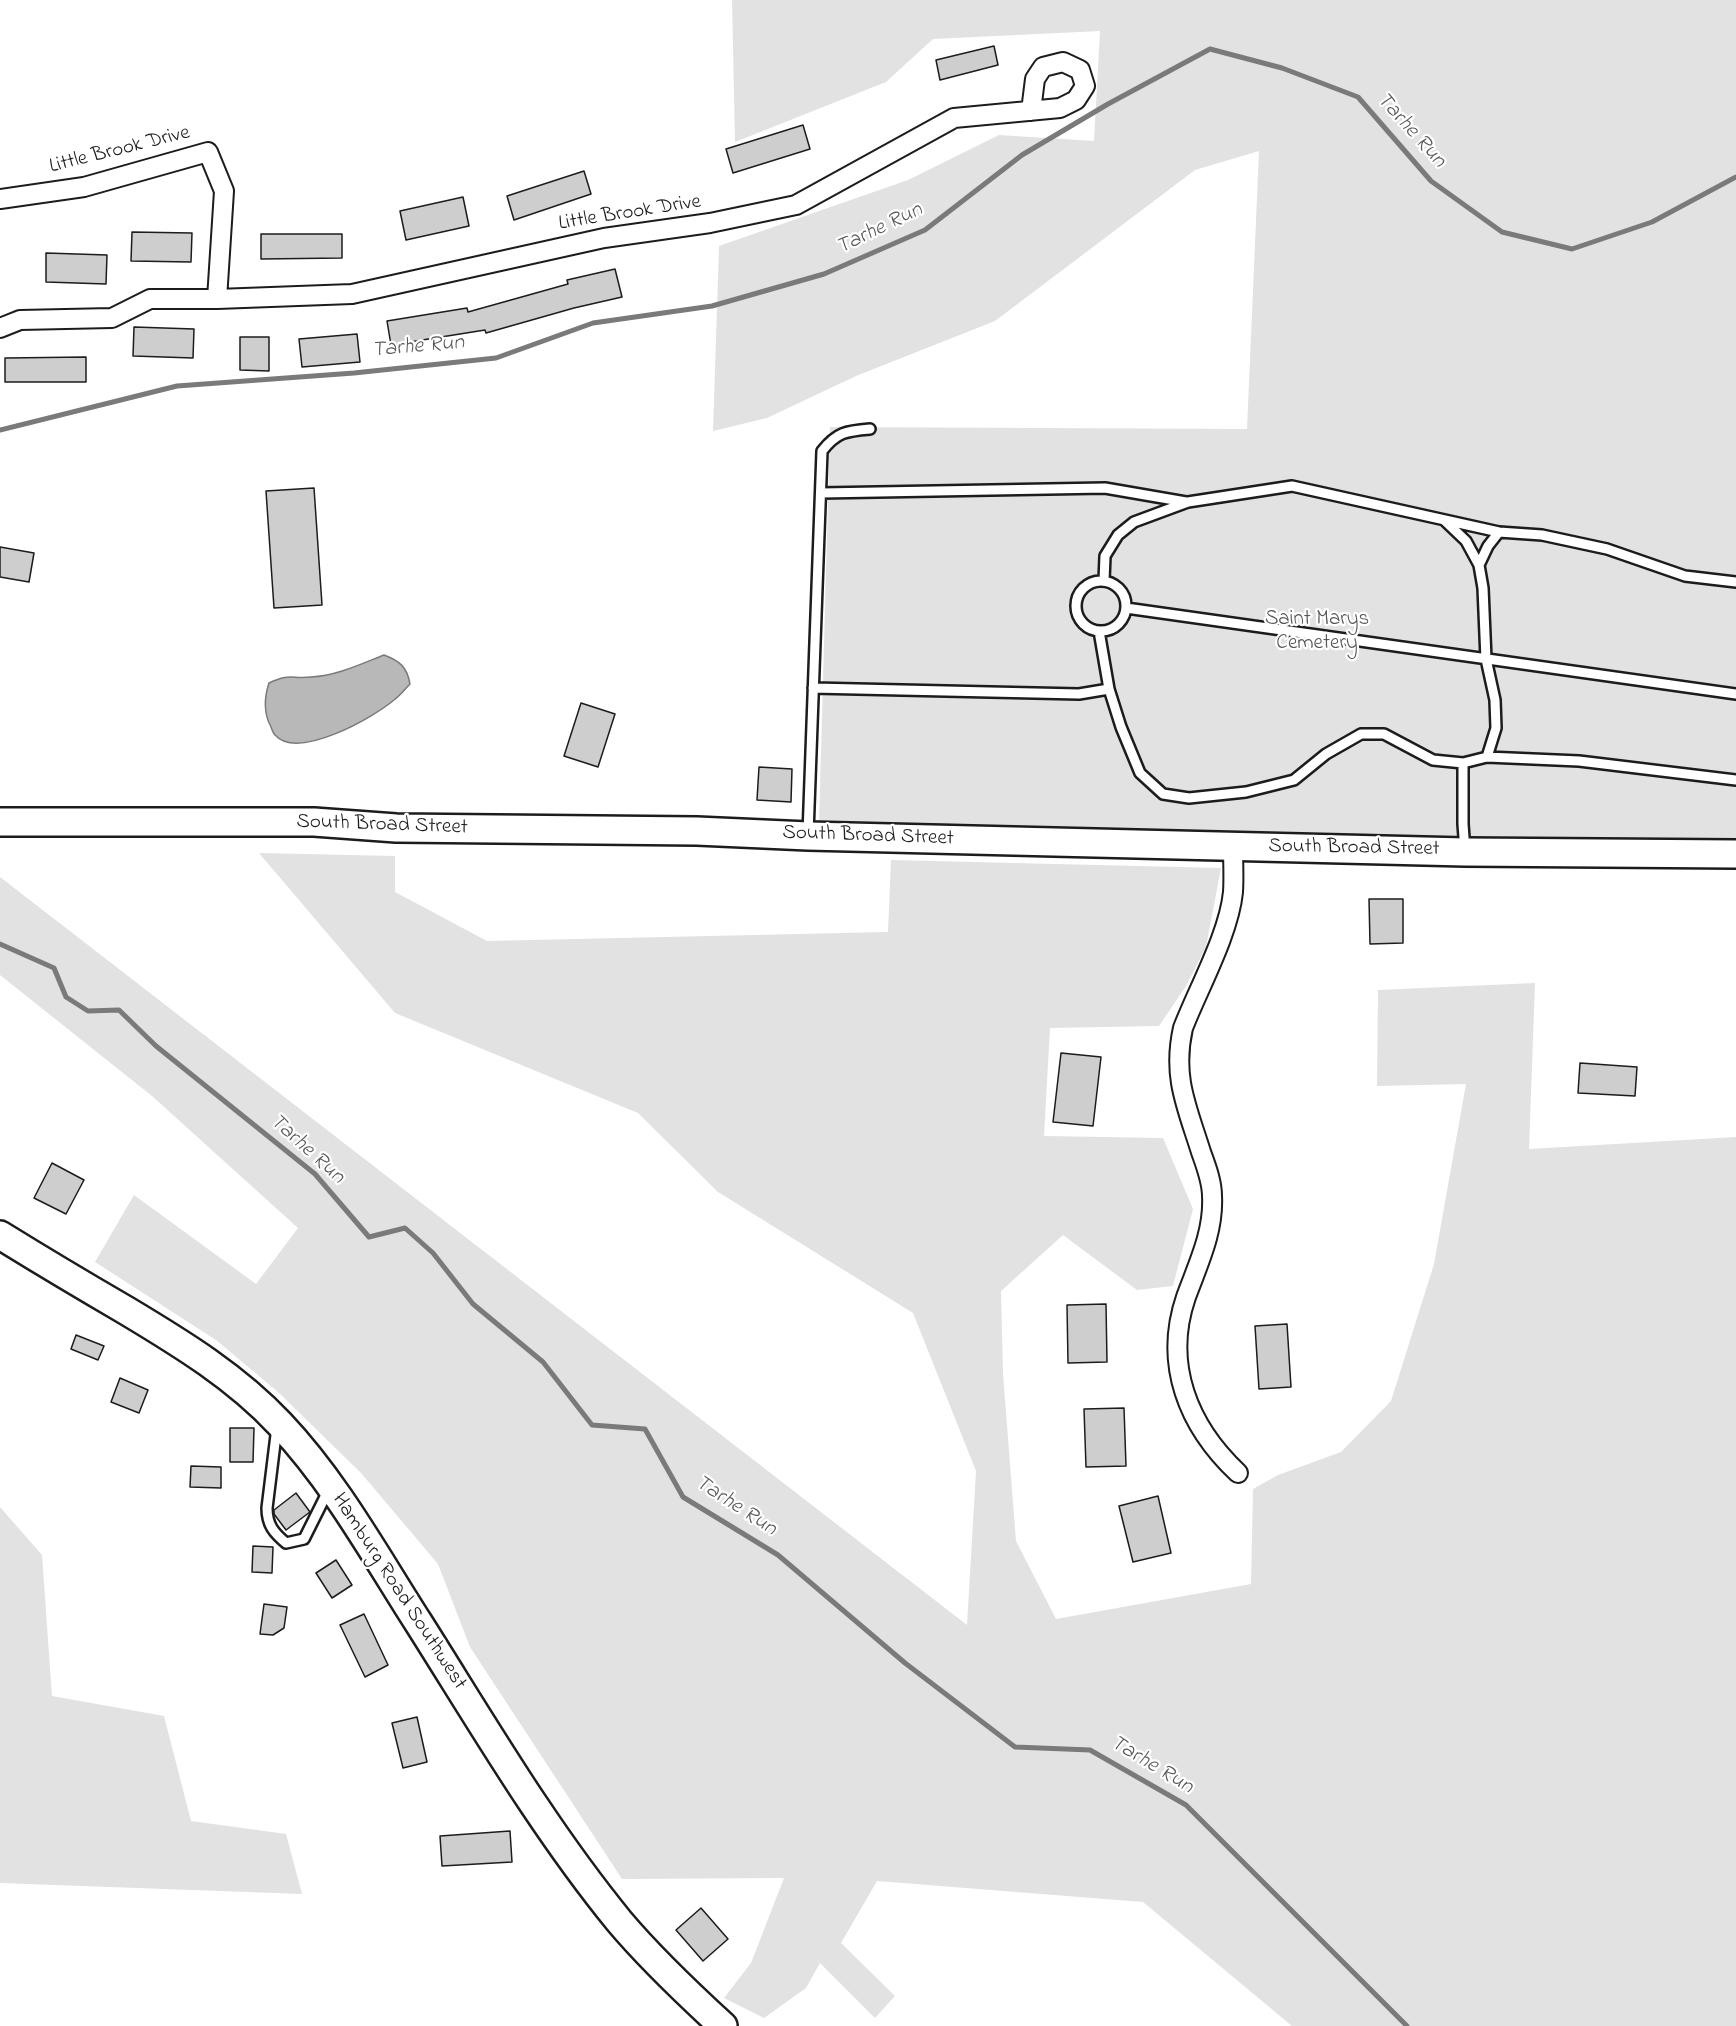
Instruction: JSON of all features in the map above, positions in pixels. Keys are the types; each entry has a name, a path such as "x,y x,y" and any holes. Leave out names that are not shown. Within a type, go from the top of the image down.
{"street":[{"name":"Little Brook Drive","path":"0,328 20,320 112,318 150,299 352,294 604,238 710,224 796,205 954,118 1031,111"},
{"name":"Little Brook Drive","path":"0,199 84,187 208,152 224,191 216,299"},
{"name":"South Broad Street","path":"0,822 314,822 396,828 698,831 808,836 1465,852 1736,854"},
{"path":"1233,846 1233,893 1229,912 1183,1028 1180,1042 1178,1068 1183,1096 1208,1172 1212,1196 1205,1246 1179,1319 1176,1342 1178,1366 1192,1413 1204,1435 1219,1455 1238,1473"},
{"name":"Hamburg Road Southwest","path":"0,1235 178,1342 223,1372 278,1421 349,1514 524,1789 570,1856 651,1957 723,2026"}],"lane":[{"path":"808,836 822,451 832,439 847,431 870,429"},
{"path":"1104,581 1105,556 1118,535 1134,522 1188,502 1292,486 1499,532 1542,536 1607,549 1685,576 1736,582"},
{"path":"821,493 1105,488 1188,502"},
{"path":"1444,520 1466,541 1479,565 1484,588 1486,659 1495,700 1496,728 1487,757"},
{"path":"1479,565 1488,546 1499,532"},
{"path":"1104,581 1121,590 1126,608 1123,618 1117,625 1109,630 1099,631 1082,622 1077,613 1077,603 1079,594 1086,586 1104,581"},
{"path":"1126,608 1736,694"},
{"path":"1099,631 1109,689 1121,727 1140,773 1163,794 1189,798 1246,792 1294,780 1326,754 1361,734 1384,734 1433,760 1463,763 1487,757 1579,761 1736,780"},
{"path":"813,688 1079,694 1109,689"},
{"path":"1463,763 1465,852"},
{"path":"278,1421 267,1508 267,1520 273,1533 286,1543 304,1539 330,1487"}],"green space":[{"name":"Saint Marys Cemetery","path":"732,0 1736,0 1736,846 819,825 830,427 1247,429 1259,151 1195,170 995,321 856,376 767,418 713,431 719,246 908,180 999,135 1094,141 1100,31 933,39 886,82 735,142"},
{"path":"259,853 395,856 395,892 487,941 888,932 891,860 1221,868 1206,947 1186,986 1159,1026 1050,1028 1044,1136 1163,1138 1193,1209 1173,1286 1137,1290 1063,1235 1001,1291 1003,1374 1016,1541 1056,1619 1251,1584 1253,1489 1278,1475 1341,1452 1391,1401 1434,1264 1466,1084 1377,1086 1378,990 1535,983 1529,1149 1736,1137 1736,2026 1292,2026 1143,1902 877,1881 841,1943 895,1996 875,2018 820,1963 806,1988 764,2018 724,1998 751,1963 784,1878 622,1879 470,1647 438,1564 361,1473 278,1392 216,1340 95,1262 134,1195 256,1284 298,1228 152,1096 0,975 0,877 967,1625 976,1471 913,1313 718,1192 638,1113 395,1013"},
{"path":"0,1507 42,1555 52,1696 164,1716 191,1821 286,1834 302,1894 0,1883"}],"shaded area":[{"path":"384,655 402,665 407,673 410,684 398,697 354,725 317,740 300,743 286,742 274,734 268,721 265,700 269,683 286,677 330,674"}],"building":[{"path":"994,46 998,65 940,80 936,60"},
{"path":"803,125 810,149 733,173 726,149"},
{"path":"584,171 591,194 514,220 507,196"},
{"path":"463,197 469,226 406,240 400,211"},
{"path":"132,232 192,233 191,262 131,261"},
{"path":"261,234 342,234 342,258 261,259"},
{"path":"46,253 107,255 106,284 46,282"},
{"path":"615,269 622,297 486,333 485,330 391,345 387,321 467,308 468,312 568,284 567,280"},
{"path":"134,327 194,329 193,358 133,356"},
{"path":"357,334 360,362 302,367 299,339"},
{"path":"240,337 269,337 269,371 240,370"},
{"path":"86,357 86,382 5,382 5,358"},
{"path":"314,488 322,605 274,608 266,491"},
{"path":"0,547 34,553 29,582 0,577"},
{"path":"581,703 615,714 598,767 564,756"},
{"path":"759,767 792,769 791,802 757,800"},
{"path":"1369,899 1403,899 1403,943 1370,944"},
{"path":"1061,1053 1101,1057 1093,1126 1053,1122"},
{"path":"1580,1063 1637,1067 1635,1096 1578,1093"},
{"path":"52,1163 84,1180 66,1214 34,1198"},
{"path":"1106,1304 1107,1362 1068,1363 1067,1305"},
{"path":"1287,1324 1291,1387 1259,1389 1255,1326"},
{"path":"76,1335 104,1346 98,1360 71,1349"},
{"path":"120,1378 148,1390 139,1413 111,1402"},
{"path":"1124,1408 1126,1466 1086,1467 1084,1409"},
{"path":"230,1428 254,1428 253,1462 230,1462"},
{"path":"191,1466 221,1467 221,1488 190,1487"},
{"path":"296,1493 310,1512 286,1530 274,1514 274,1510"},
{"path":"1158,1496 1171,1553 1133,1562 1119,1506"},
{"path":"253,1546 273,1547 272,1573 252,1572"},
{"path":"336,1560 352,1585 332,1598 316,1573"},
{"path":"264,1604 287,1607 284,1628 273,1635 260,1634"},
{"path":"364,1614 388,1665 365,1677 340,1625"},
{"path":"417,1717 427,1762 403,1768 392,1723"},
{"path":"510,1831 512,1862 442,1866 440,1836"},
{"path":"701,1908 728,1939 703,1961 676,1930"}],"waterway":[{"name":"Tarhe Run","path":"0,430 177,386 354,373 496,358 593,323 712,306 824,274 925,230 1022,155 1108,104 1210,49 1282,68 1358,97 1431,181 1502,232 1572,249 1652,222 1736,177"},
{"name":"Tarhe Run","path":"0,944 54,968 66,997 88,1011 119,1010 156,1046 315,1174 369,1237 405,1228 433,1253 473,1304 543,1362 592,1425 645,1429 683,1497 778,1555 905,1663 1015,1747 1090,1750 1186,1805 1407,2026"}]}
